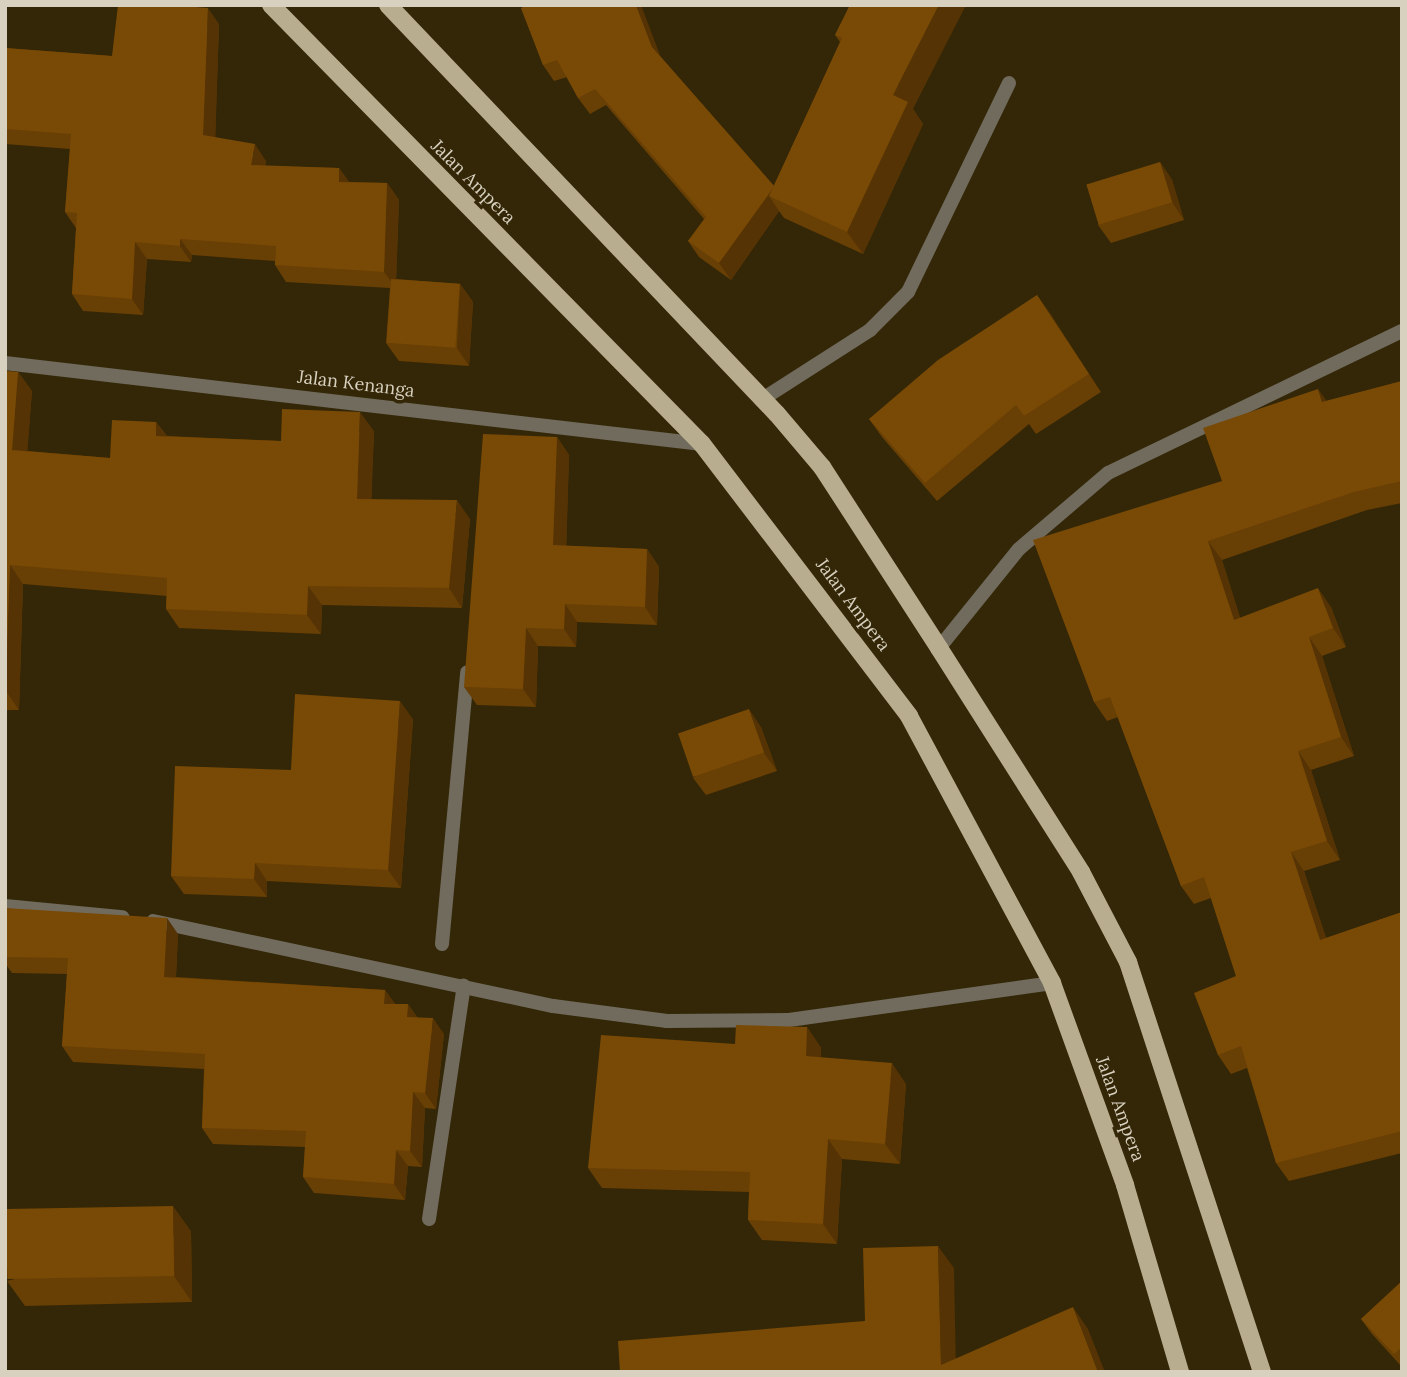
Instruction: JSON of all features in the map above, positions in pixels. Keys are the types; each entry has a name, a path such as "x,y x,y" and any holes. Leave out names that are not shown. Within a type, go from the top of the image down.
{"main road":[{"name":"Jalan Ampera","path":"271,5 702,444 909,716 1052,984 1125,1185 1180,1372"},
{"path":"388,5 717,346 761,400 822,467 939,648 1081,872 1128,962 1262,1372"}],"street":[{"path":"761,400 870,330 908,292 1009,83"},
{"path":"939,648 1019,549 1108,473 1402,331"},
{"name":"Jalan Kenanga","path":"5,363 489,426 702,444"},
{"path":"442,944 468,654"},
{"path":"5,906 173,923 464,986 667,1021 789,1020 1052,984"},
{"path":"429,1219 464,986"}],"building":[{"path":"118,5 208,8 203,135 255,144 251,165 339,168 339,182 387,183 384,272 275,265 276,246 180,239 180,246 135,242 132,299 72,294 77,213 65,212 71,134 5,129 5,48 112,56"},
{"path":"528,5 636,5 652,47 774,186 719,263 688,241 706,217 595,89 578,98 557,60 543,65 521,8"},
{"path":"850,5 939,5 893,95 908,102 847,232 769,196 842,38 835,35"},
{"path":"1160,162 1172,202 1099,225 1086,185"},
{"path":"391,279 460,284 455,348 387,343"},
{"path":"1037,295 1089,374 1024,416 1016,405 925,483 869,419 938,360"},
{"path":"5,371 18,372 12,450 110,458 112,420 156,422 156,436 281,441 282,409 360,412 357,499 457,500 449,588 308,586 307,615 166,609 167,578 10,565 5,691"},
{"path":"1402,381 1402,481 1354,492 1208,541 1234,620 1318,588 1333,628 1309,637 1341,737 1298,751 1327,841 1291,852 1320,940 1402,912 1402,1131 1276,1163 1241,1046 1218,1055 1194,993 1236,976 1204,877 1181,886 1110,697 1094,702 1033,540 1222,481 1203,428 1318,389 1322,402"},
{"path":"483,434 557,437 553,545 647,549 645,607 565,604 564,629 526,628 523,689 464,687"},
{"path":"295,694 400,701 388,870 255,863 254,879 171,876 175,766 291,770"},
{"path":"749,709 764,752 693,777 678,733"},
{"path":"5,908 167,918 164,977 385,990 384,1004 408,1004 407,1017 433,1018 425,1093 413,1092 410,1151 396,1150 394,1184 303,1177 306,1131 202,1128 205,1054 62,1046 68,958 5,957"},
{"path":"736,1025 807,1027 806,1056 892,1063 885,1144 828,1139 823,1224 748,1220 750,1172 588,1168 601,1035 735,1044"},
{"path":"173,1206 174,1276 7,1279 6,1209"},
{"path":"938,1246 941,1365 1073,1307 1098,1372 620,1372 618,1341 865,1321 863,1248"},
{"path":"1402,1281 1402,1347 1394,1354 1361,1319"}]}
